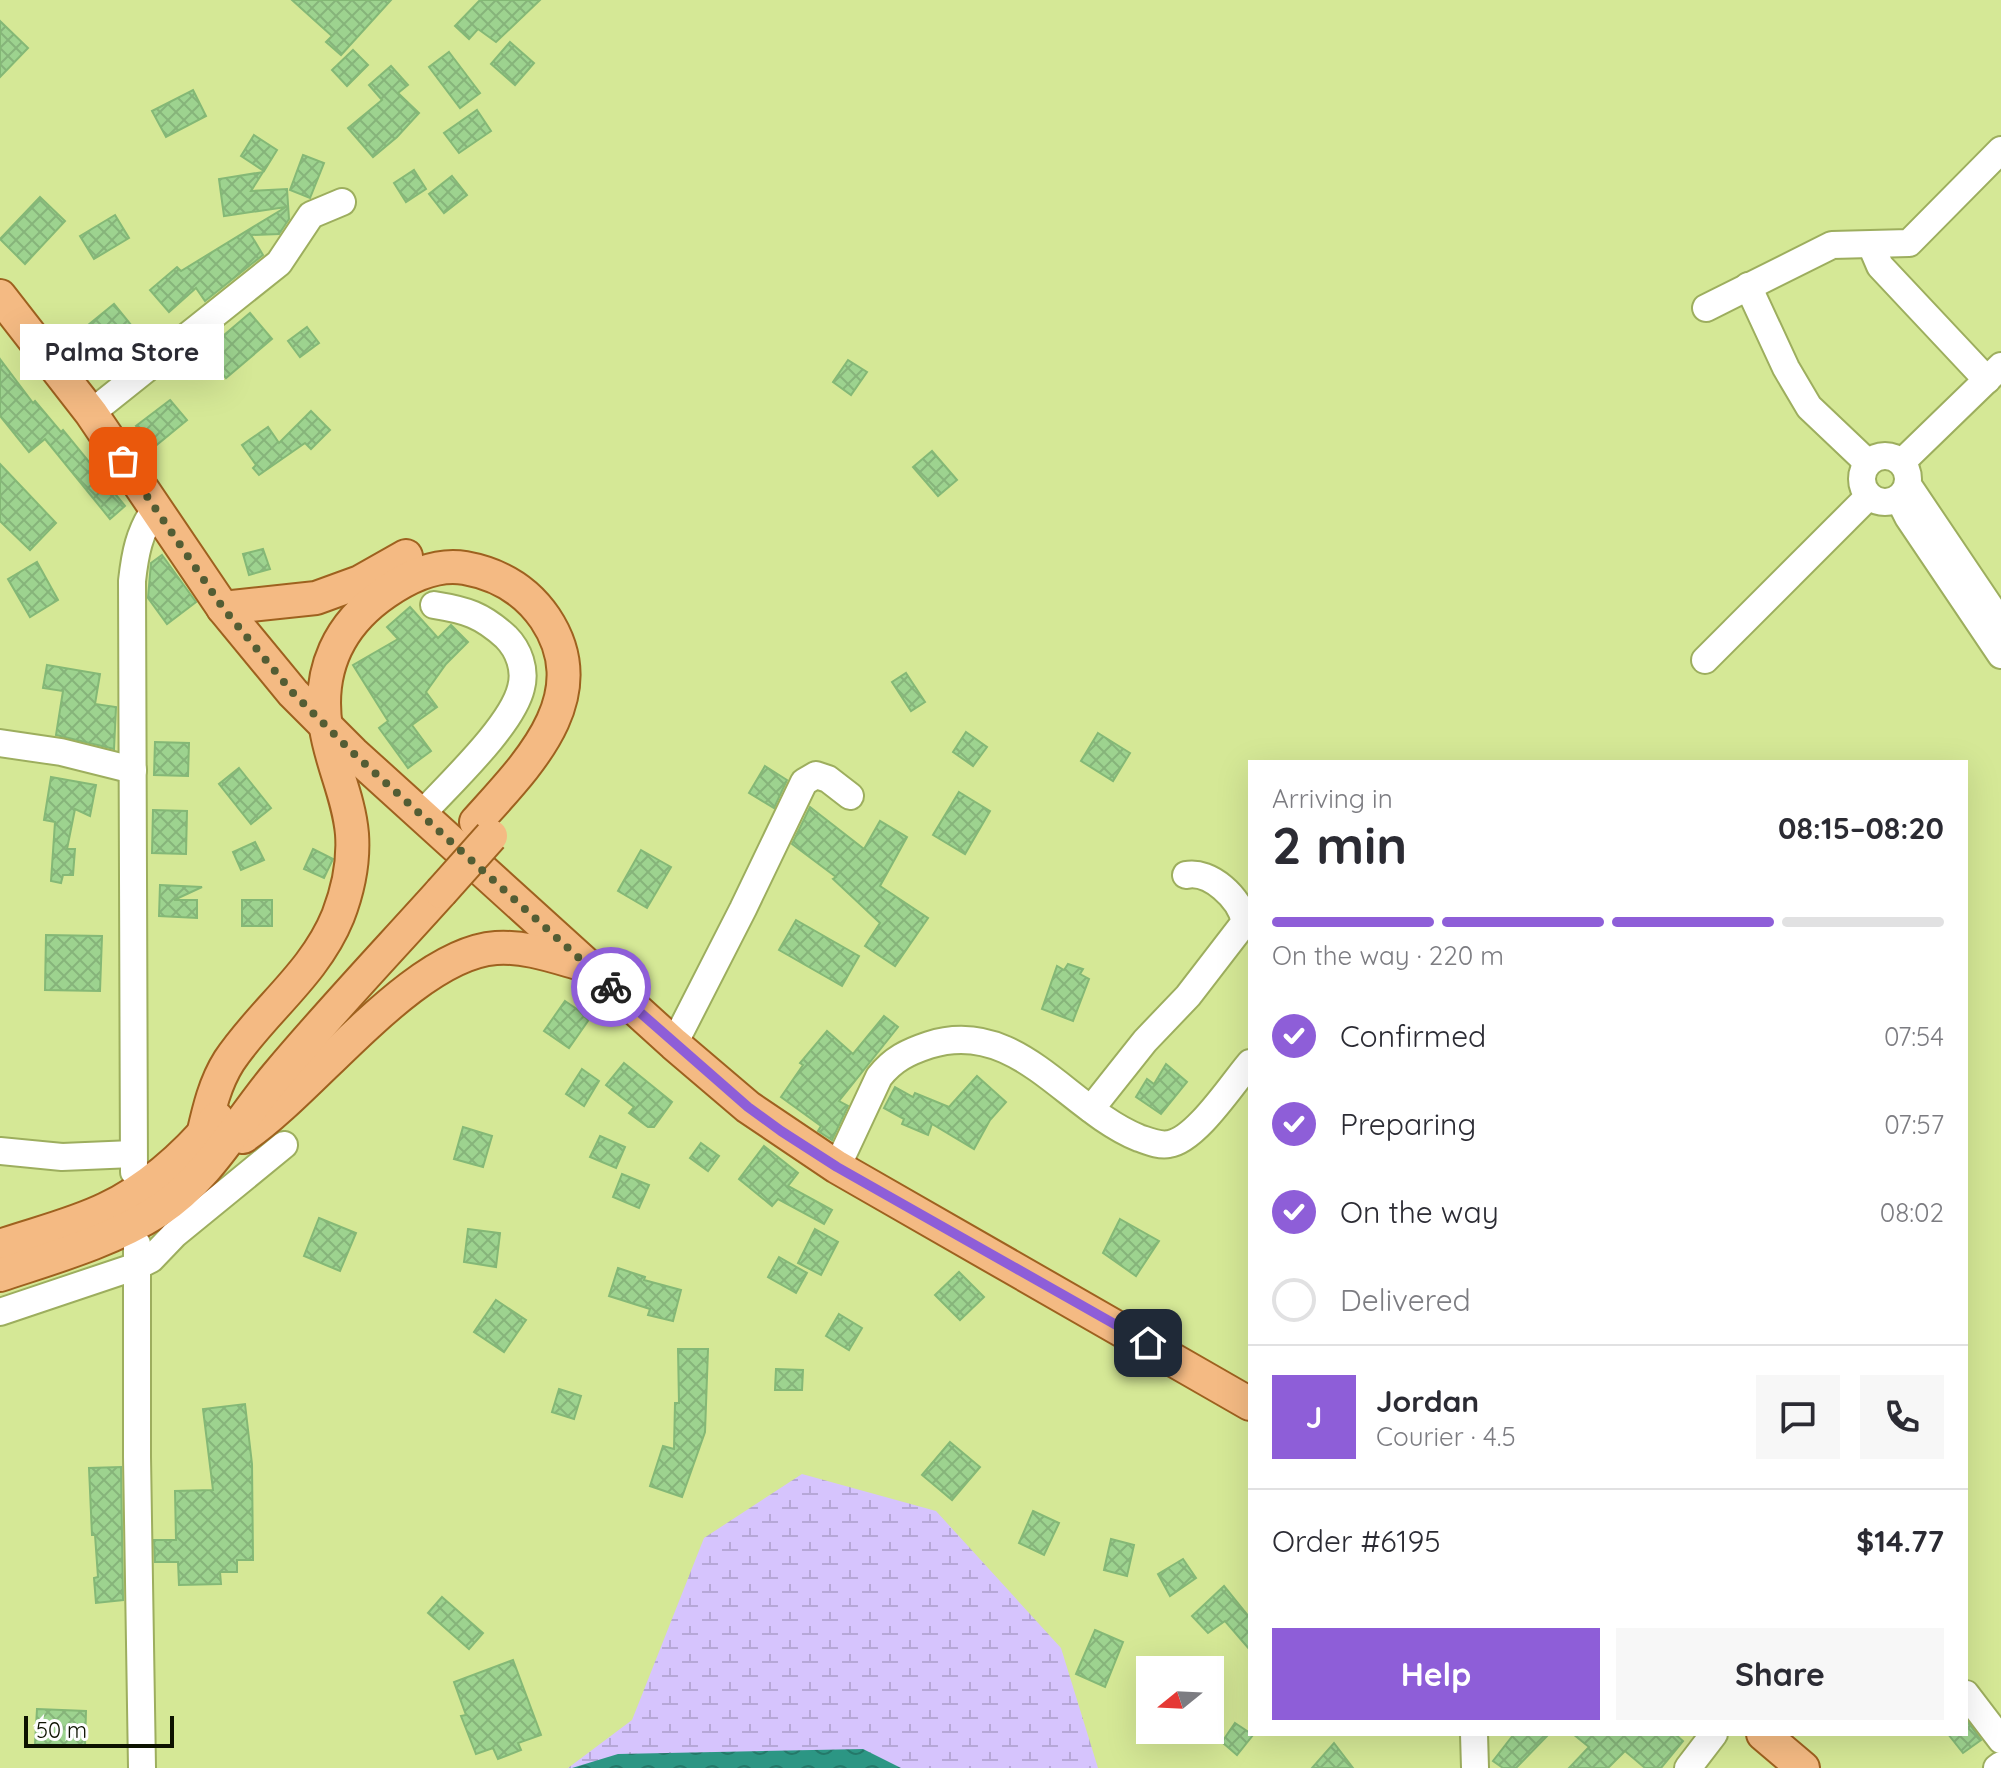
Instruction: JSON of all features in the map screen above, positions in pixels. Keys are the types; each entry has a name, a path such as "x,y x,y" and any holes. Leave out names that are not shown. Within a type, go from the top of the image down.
{"main road":[{"path":"0,296 91,413 223,608 259,654 326,726 674,1044 748,1107 837,1167 1248,1403"},
{"path":"212,1142 261,1061 484,829 549,731 559,708 563,685 563,663 557,643 535,604 496,576 458,567 388,578 316,598 223,608"},
{"path":"0,1275 118,1233 181,1193 205,1172 212,1142 218,1081 251,1032 313,963 337,919 347,891 352,862 349,817 326,726 326,689 334,648 388,578"},
{"path":"0,1246 91,1216 124,1200 212,1142 247,1134 296,1095 404,993 452,963 493,948 538,952 588,966"},
{"path":"1765,1736 1803,1768"}],"street":[{"path":"1706,308 1832,245 1909,243 2001,150"},
{"path":"91,413 279,263 311,215 342,202"},
{"path":"1871,245 1880,266 1994,373 1903,482 1889,503 1878,502 1869,496 1863,486 1862,474 1868,463 1879,457 1891,457 1903,482 2001,623"},
{"path":"1748,286 1786,368 1809,407 1868,463"},
{"path":"1903,482 1908,517 2001,655"},
{"path":"1705,660 1869,496"},
{"path":"0,1151 134,1163 132,581 137,544 145,523 155,509"},
{"path":"421,815 509,714 521,688 522,667 515,646 507,638 490,622 466,610 434,605"},
{"path":"0,743 61,752 133,770"},
{"path":"674,1044 804,782 816,775 828,779 850,796"},
{"path":"1091,1109 1145,1041 1188,996 1245,922 1237,902 1210,879 1196,873 1186,875"},
{"path":"837,1167 887,1066 899,1056 935,1043 957,1040 1005,1048 1031,1061 1091,1109 1126,1132 1151,1143 1168,1144 1193,1130 1248,1065"},
{"path":"0,1312 137,1255 151,1259 174,1235 284,1145"},
{"path":"135,1765 137,1255"},
{"path":"1968,1697 2001,1740"},
{"path":"1474,1736 1475,1768"},
{"path":"1688,1768 1712,1736"}],"green space":[{"path":"802,1474 936,1511 1061,1648 1098,1768 568,1768 632,1720 704,1538"}],"water":[{"path":"863,1749 901,1768 572,1768 618,1754"}],"building":[{"path":"292,0 391,0 341,55 326,42 332,36"},
{"path":"480,0 540,0 496,42 478,29 469,39 455,26"},
{"path":"0,21 28,48 0,77"},
{"path":"510,42 534,63 515,85 491,64"},
{"path":"353,50 368,65 347,86 332,70"},
{"path":"449,52 480,93 460,108 429,67"},
{"path":"391,66 408,85 398,93 419,113 373,157 348,128 382,100 369,85"},
{"path":"193,90 206,116 166,137 152,111"},
{"path":"477,110 491,131 459,153 444,133"},
{"path":"254,135 277,150 264,171 241,156"},
{"path":"303,155 324,163 310,198 290,190"},
{"path":"414,170 426,189 406,202 394,183"},
{"path":"263,172 251,191 287,189 289,219 279,234 251,235 263,255 205,301 196,288 169,312 150,290 177,267 181,271 286,207 224,216 219,179"},
{"path":"452,176 467,195 444,213 429,194"},
{"path":"40,197 65,221 25,264 0,239"},
{"path":"115,215 129,238 94,259 80,236"},
{"path":"114,304 145,342 118,365 87,326"},
{"path":"250,313 272,339 226,378 204,352"},
{"path":"307,327 319,343 300,357 288,341"},
{"path":"0,359 33,403 35,401 61,432 63,430 125,506 110,519 45,439 29,452 0,416"},
{"path":"848,360 867,372 851,395 833,382"},
{"path":"170,400 187,420 153,448 136,426"},
{"path":"311,411 330,430 311,449 305,443 259,475 242,445 268,427 279,443"},
{"path":"932,451 957,480 938,496 913,467"},
{"path":"0,464 56,523 30,550 0,521"},
{"path":"263,549 270,569 249,575 243,554"},
{"path":"162,555 196,602 167,624 148,598 151,563"},
{"path":"37,562 58,600 30,617 8,579"},
{"path":"410,607 438,638 451,625 468,642 446,664 426,692 437,707 412,725 431,751 408,768 379,728 388,721 353,665 398,639 387,627"},
{"path":"47,665 100,674 95,704 116,707 114,749 56,735 63,691 43,688"},
{"path":"906,673 925,702 911,711 892,682"},
{"path":"966,732 987,747 973,766 953,752"},
{"path":"1098,733 1130,753 1113,781 1081,761"},
{"path":"155,742 189,743 188,776 154,775"},
{"path":"765,766 787,780 774,808 749,793"},
{"path":"239,768 271,808 251,824 219,784"},
{"path":"51,777 96,785 90,816 75,809 67,849 75,849 73,875 63,875 61,883 51,881 55,822 44,820"},
{"path":"959,792 990,811 965,854 933,835"},
{"path":"810,807 864,849 880,821 907,837 880,886 928,918 895,966 865,946 880,923 833,879 836,877 792,844"},
{"path":"153,810 187,811 186,854 152,853"},
{"path":"255,842 264,860 241,870 233,852"},
{"path":"313,849 333,859 324,878 304,869"},
{"path":"641,850 671,867 647,908 618,891"},
{"path":"160,885 202,887 174,900 197,900 197,918 159,916"},
{"path":"242,900 272,900 272,926 242,926"},
{"path":"796,920 859,956 842,986 779,950"},
{"path":"46,935 102,936 100,991 45,990"},
{"path":"1068,964 1083,969 1080,974 1089,979 1073,1021 1042,1009 1057,966 1064,970"},
{"path":"565,1001 590,1018 569,1048 544,1031"},
{"path":"884,1016 898,1027 839,1101 848,1106 832,1140 818,1131 821,1126 781,1097 803,1065 800,1063 827,1031 853,1054"},
{"path":"624,1063 672,1102 654,1127 648,1127 629,1113 634,1107 606,1085"},
{"path":"1166,1064 1187,1082 1161,1114 1136,1097 1147,1079 1154,1084"},
{"path":"582,1069 599,1081 584,1106 566,1094"},
{"path":"977,1076 1006,1102 990,1120 974,1149 932,1124 928,1135 902,1124 904,1119 884,1108 895,1087 913,1097 915,1093 949,1107"},
{"path":"463,1127 492,1136 483,1167 454,1159"},
{"path":"600,1136 625,1147 616,1168 590,1157"},
{"path":"701,1143 719,1156 708,1171 690,1158"},
{"path":"764,1146 798,1173 788,1186 832,1210 824,1224 778,1199 772,1206 739,1179"},
{"path":"622,1174 649,1185 639,1208 613,1197"},
{"path":"319,1218 356,1233 340,1271 304,1256"},
{"path":"1120,1219 1159,1241 1136,1276 1103,1253"},
{"path":"468,1229 500,1233 496,1267 464,1262"},
{"path":"815,1229 838,1242 821,1275 798,1263"},
{"path":"779,1257 807,1273 796,1293 768,1277"},
{"path":"618,1268 645,1277 644,1280 681,1290 673,1321 648,1315 650,1309 609,1296"},
{"path":"959,1272 984,1297 960,1320 935,1295"},
{"path":"496,1300 526,1320 504,1352 474,1332"},
{"path":"839,1314 862,1328 849,1350 826,1336"},
{"path":"678,1349 708,1349 705,1432 682,1497 650,1486 663,1446 674,1449 675,1403 679,1403"},
{"path":"776,1369 803,1370 802,1390 775,1390"},
{"path":"559,1389 581,1396 574,1419 552,1412"},
{"path":"245,1404 252,1464 253,1560 237,1560 237,1572 220,1572 221,1584 179,1585 178,1562 155,1562 154,1540 176,1540 175,1491 213,1490 203,1409"},
{"path":"950,1442 980,1467 952,1500 922,1475"},
{"path":"121,1467 123,1600 96,1603 94,1578 98,1577 95,1535 92,1535 89,1468"},
{"path":"1033,1511 1059,1523 1044,1555 1019,1543"},
{"path":"1111,1539 1134,1545 1127,1576 1104,1570"},
{"path":"1183,1559 1196,1578 1170,1596 1158,1574"},
{"path":"1224,1586 1248,1616 1248,1648 1225,1621 1208,1633 1192,1616"},
{"path":"442,1597 483,1633 469,1649 428,1613"},
{"path":"1095,1630 1123,1642 1105,1687 1076,1674"},
{"path":"513,1660 541,1735 518,1743 521,1750 498,1759 493,1748 476,1754 461,1716 466,1715 454,1682"},
{"path":"37,1709 86,1711 85,1746 35,1744"},
{"path":"1968,1722 1981,1740 1963,1753 1950,1736 1968,1736"},
{"path":"1235,1723 1248,1732 1248,1736 1252,1736 1237,1755 1224,1744"},
{"path":"1512,1736 1547,1736 1516,1768 1503,1768 1493,1761"},
{"path":"1575,1736 1677,1736 1683,1741 1661,1768 1645,1768 1625,1751 1608,1768 1569,1768 1589,1747"},
{"path":"1334,1743 1353,1768 1312,1768"}],"way so far":[{"path":"123,461 223,608 293,693 353,753 611,987"}],"place":[{"name":"Palma Store","path":"123,461"}],"route":[{"path":"611,987 748,1107 781,1131 837,1167 1148,1343"}]}
